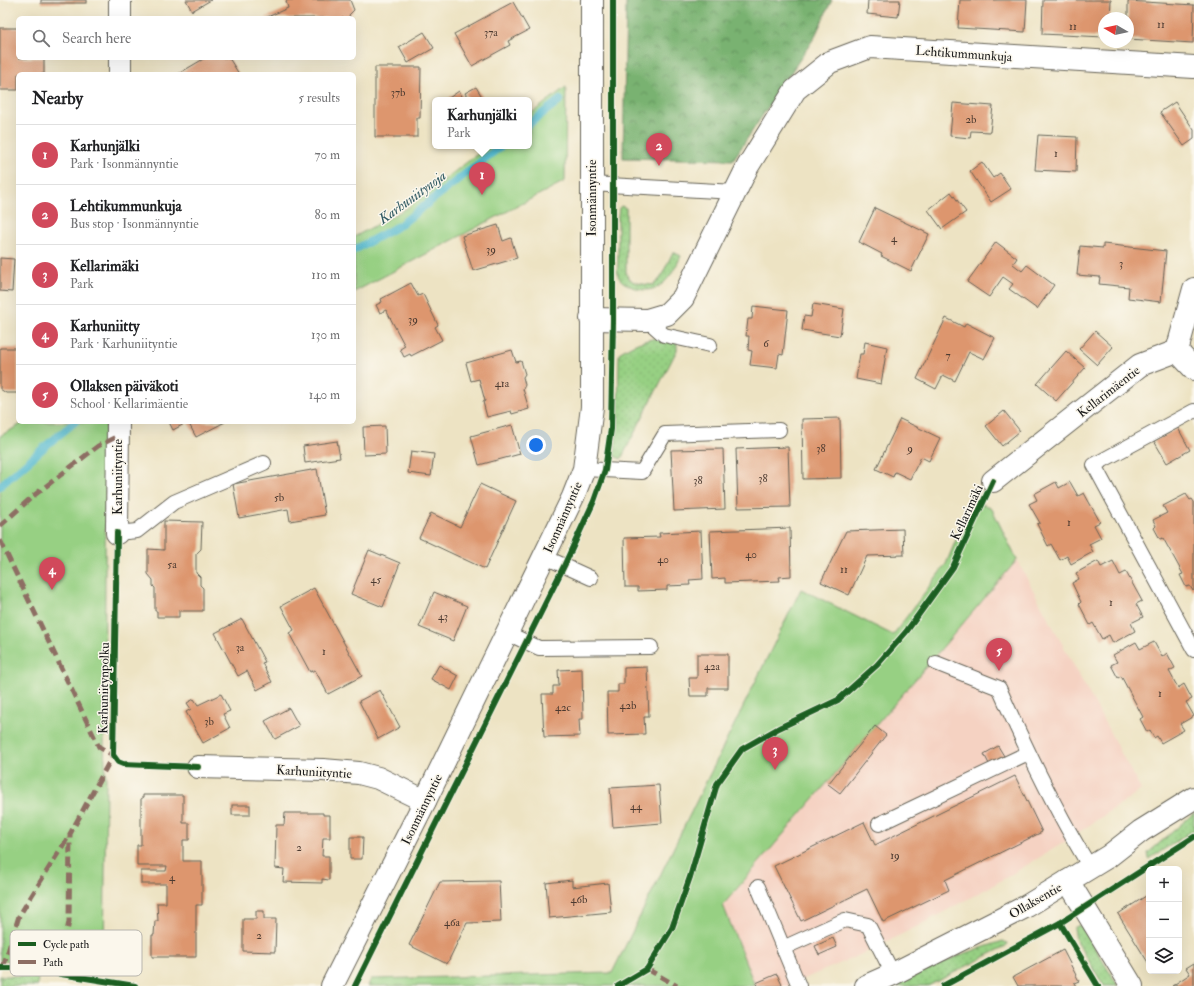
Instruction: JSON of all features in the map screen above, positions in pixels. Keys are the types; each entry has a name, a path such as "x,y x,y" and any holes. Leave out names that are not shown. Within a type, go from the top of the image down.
{"street":[{"path":"120,0 120,16"},
{"name":"Isonmännyntie","path":"332,986 507,633 573,497 584,469 592,407 592,0"},
{"name":"Lehtikummunkuja","path":"591,319 648,320 667,314 683,298 748,166 795,90 830,62 870,47 1194,68"},
{"path":"120,60 120,72"},
{"path":"1194,288 1177,351 1194,368"},
{"name":"Kellarimäentie","path":"993,481 1140,365 1177,351"},
{"name":"Karhuniityntie","path":"117,533 118,424"},
{"name":"Karhuniityntie","path":"198,767 323,770 359,773 378,778 425,801"},
{"name":"Ollaksentie","path":"866,986 893,974 1027,906 1109,856 1141,831 1194,798"},
{"path":"1068,881 1132,986"}],"lane":[{"path":"591,184 735,192"},
{"path":"648,320 664,335 710,345"},
{"path":"1194,411 1094,465 1194,650"},
{"path":"584,469 642,472 665,434 779,430"},
{"path":"117,533 137,531 174,502 264,463"},
{"path":"544,557 591,578"},
{"path":"507,633 539,648 651,647"},
{"path":"936,663 999,688 1028,753 1076,845 1090,868"},
{"path":"879,824 1028,753"},
{"path":"758,887 799,986"},
{"path":"783,948 845,920 868,925 893,974"}],"shaded area":[{"path":"1017,560 1141,790 1060,845 997,883 920,925 862,954 787,986 755,986 723,906"}],"green space":[{"path":"628,0 832,0 814,38 733,160 623,158 626,3"},
{"path":"566,87 565,181 356,291 356,236 407,208 484,149 532,149 532,113"},
{"path":"621,206 626,208 626,273 630,279 636,283 653,285 660,279 673,252 681,256 669,277 663,283 650,290 641,290 632,287 622,281 618,275 618,216 619,208"},
{"path":"657,338 677,343 677,350 621,459 614,456 618,422 619,353 637,343"},
{"path":"21,424 106,424 104,930 10,930 10,961 0,961 0,436"},
{"path":"973,499 992,509 1017,560 723,905 755,986 368,986 371,979 612,973 801,589 893,635 946,564"},
{"path":"1194,813 1194,830 1149,859 1148,853"},
{"path":"1079,925 1082,927 1118,986 1104,986 1076,940 1074,928"},
{"path":"1003,941 1007,943 1006,946 928,986 892,986 960,955"},
{"path":"0,976 38,978 37,986 0,986"}],"building":[{"path":"41,0 86,0 86,3 41,3"},
{"path":"186,0 211,0 192,11"},
{"path":"350,0 354,10 349,16 270,16 288,8 286,1"},
{"path":"868,0 900,0 898,17 867,14"},
{"path":"960,0 1027,0 1025,32 958,28"},
{"path":"1043,0 1111,0 1110,12 1098,12 1098,37 1042,34"},
{"path":"1128,1 1194,5 1193,43 1134,39 1134,12 1128,12"},
{"path":"513,2 529,30 508,41 510,45 472,66 454,34"},
{"path":"0,28 16,28 16,60 44,60 44,72 16,72 16,90 0,90"},
{"path":"424,32 434,48 408,63 399,47"},
{"path":"202,60 230,60 238,72 181,72"},
{"path":"375,67 421,67 420,118 417,118 417,137 375,137"},
{"path":"476,87 482,97 467,97 465,93"},
{"path":"459,91 462,97 450,97"},
{"path":"1175,102 1194,130 1194,139 1184,146 1160,112"},
{"path":"953,103 993,106 990,132 971,131 970,138 950,136"},
{"path":"1038,135 1077,137 1076,172 1035,170"},
{"path":"982,162 993,178 1000,173 1011,189 991,202 970,171"},
{"path":"951,192 966,212 942,229 928,210"},
{"path":"875,208 929,234 911,271 881,256 882,254 859,242"},
{"path":"498,225 503,241 511,238 517,258 473,271 462,236"},
{"path":"996,242 1017,258 1013,264 1022,271 1027,265 1054,285 1037,309 1009,289 1013,284 1003,277 989,297 967,282"},
{"path":"1103,244 1166,251 1161,302 1128,298 1129,287 1099,284 1100,277 1077,275 1080,246 1103,248"},
{"path":"0,258 14,259 12,292 0,291"},
{"path":"411,283 418,296 423,294 438,325 435,327 442,340 411,356 410,354 404,357 400,349 405,346 386,310 380,313 376,305 382,302 381,299"},
{"path":"813,304 844,309 840,336 802,330 804,316 811,317"},
{"path":"753,306 788,310 783,355 779,354 777,368 750,365 752,351 748,350 749,336 746,336 748,319 752,319"},
{"path":"946,318 964,327 966,323 995,338 984,359 969,352 955,381 943,375 936,389 917,379"},
{"path":"1095,331 1113,347 1097,365 1079,349"},
{"path":"865,342 887,347 881,384 856,379 860,354 863,354"},
{"path":"0,348 16,348 16,393 6,393 0,389"},
{"path":"512,350 516,362 521,361 525,374 523,377 525,385 523,389 529,409 512,414 511,411 487,417 483,402 485,401 479,379 471,381 466,363"},
{"path":"1066,351 1085,368 1056,401 1037,384"},
{"path":"1004,411 1020,431 1002,446 986,426"},
{"path":"840,418 841,478 803,479 802,419"},
{"path":"900,419 940,438 929,461 921,457 910,479 895,472 893,477 876,469"},
{"path":"170,424 184,424 173,430"},
{"path":"189,424 221,424 196,437"},
{"path":"512,425 520,454 479,465 471,436"},
{"path":"385,426 386,454 364,455 363,427"},
{"path":"1178,428 1190,450 1167,463 1154,441"},
{"path":"337,441 340,458 305,463 303,446"},
{"path":"788,447 790,507 738,508 736,449"},
{"path":"723,449 725,509 674,511 671,450"},
{"path":"411,451 434,454 431,476 408,473"},
{"path":"317,469 325,515 290,521 288,509 239,518 233,484"},
{"path":"1056,482 1059,488 1070,482 1078,496 1084,493 1100,522 1094,525 1101,538 1089,544 1093,552 1071,564 1067,556 1060,560 1051,544 1048,546 1037,524 1040,523 1029,504 1037,500 1034,494"},
{"path":"480,484 516,501 485,569 419,538 431,513 460,527"},
{"path":"1186,494 1190,500 1192,499 1194,502 1193,591 1190,586 1186,587 1180,575 1183,574 1163,538 1160,539 1154,528 1156,526 1153,520 1167,513 1163,506"},
{"path":"164,521 202,522 201,549 196,554 196,573 200,577 200,585 203,588 203,611 179,611 179,617 157,617 157,611 155,611 155,588 153,586 153,580 148,574 148,549 164,550"},
{"path":"790,528 791,576 779,577 780,581 725,583 725,578 712,579 710,531"},
{"path":"903,529 904,555 867,556 849,595 821,582 846,531"},
{"path":"701,531 703,579 689,580 690,585 667,586 667,590 638,591 638,587 625,587 624,538 660,537 659,533"},
{"path":"369,550 400,563 383,607 351,594"},
{"path":"1098,561 1101,567 1113,561 1120,575 1126,572 1142,601 1136,604 1143,617 1131,623 1135,631 1113,643 1109,635 1102,639 1093,623 1090,625 1079,604 1081,602 1072,583 1079,579 1076,573"},
{"path":"314,588 362,676 328,694 315,670 310,672 289,633 294,630 281,606"},
{"path":"434,592 467,606 453,641 419,627"},
{"path":"242,619 265,662 262,663 272,682 257,690 247,671 238,676 215,633"},
{"path":"1136,642 1140,649 1154,642 1162,657 1167,653 1175,668 1169,671 1178,688 1184,684 1192,699 1186,702 1194,716 1180,724 1184,730 1161,743 1157,736 1154,738 1150,730 1147,732 1140,719 1143,717 1121,676 1118,678 1111,665 1117,662 1113,655"},
{"path":"697,654 728,654 728,688 708,688 708,696 690,696 689,678 697,678"},
{"path":"439,665 458,676 451,690 431,679"},
{"path":"647,667 649,717 644,717 645,734 608,735 607,692 618,692 618,684 624,684 624,668"},
{"path":"582,669 583,719 579,719 580,736 544,737 542,694 553,694 553,686 559,686 558,670"},
{"path":"380,690 400,727 378,739 359,701"},
{"path":"221,694 230,711 223,714 230,728 203,743 186,712 191,709 187,703 194,699 198,705"},
{"path":"289,708 299,726 275,739 265,721"},
{"path":"875,726 886,735 840,793 828,784"},
{"path":"998,746 1004,756 989,764 984,754"},
{"path":"1015,776 1042,832 945,880 949,890 883,922 867,889 801,921 774,866 864,822 875,845"},
{"path":"659,785 662,823 613,827 610,788"},
{"path":"143,795 183,795 183,823 189,823 189,840 183,840 183,861 202,861 202,905 196,905 196,957 152,957 152,935 154,935 155,921 158,921 157,903 166,903 166,884 141,884 141,871 166,871 167,866 137,866 137,845 141,845 141,798 143,798"},
{"path":"232,805 250,805 250,815 232,815"},
{"path":"285,813 323,813 323,815 330,815 330,838 323,838 322,856 329,856 329,880 322,879 322,883 283,882 284,869 275,868 276,825 284,825"},
{"path":"350,837 363,837 362,859 350,859"},
{"path":"572,880 572,887 608,883 611,912 549,918 546,883"},
{"path":"499,881 501,922 467,923 447,964 409,945 440,882"},
{"path":"1146,896 1146,959 1118,914"},
{"path":"256,911 264,911 264,919 276,919 275,952 243,951 243,919 256,919"},
{"path":"833,938 837,947 819,955 815,946"},
{"path":"1063,950 1079,981 1074,983 1076,986 1018,986 1013,977"},
{"path":"1194,963 1194,986 1172,986 1190,974 1186,968"},
{"path":"777,974 782,985 757,986 756,983"}],"waterway":[{"name":"Karhuniitynoja","path":"532,122 560,100"},
{"name":"Karhuniitynoja","path":"356,249 400,225 497,149"},
{"name":"Karhuniitynoja","path":"0,486 73,424"}],"marked path":[{"path":"0,526 32,497 98,446 118,436"},
{"path":"0,540 99,747 113,755 70,834 69,922 67,930"},
{"path":"15,930 19,916 70,834"},
{"path":"3,968 10,945"},
{"path":"647,969 677,986"}],"cycle path":[{"path":"355,986 564,566 594,501 605,470 611,429 613,320 613,0"},
{"name":"Kellarimäki","path":"618,986 647,969 672,928 690,877 717,784 742,749 779,728 838,700 877,665 906,632 953,567 993,481"},
{"name":"Karhuniitynpolku","path":"117,533 113,755 118,762 123,764 198,767"},
{"path":"943,986 1060,923 1194,837"},
{"path":"1060,923 1098,986"},
{"path":"0,968 10,968"},
{"path":"73,976 135,986"}],"place":[{"name":"Lehtikummunkuja","path":"659,166"},
{"name":"Karhunjälki","path":"482,195"},
{"name":"Karhuniitty","path":"52,590"},
{"name":"Ollaksen päiväkoti","path":"999,671"},
{"name":"Kellarimäki","path":"775,770"}]}
